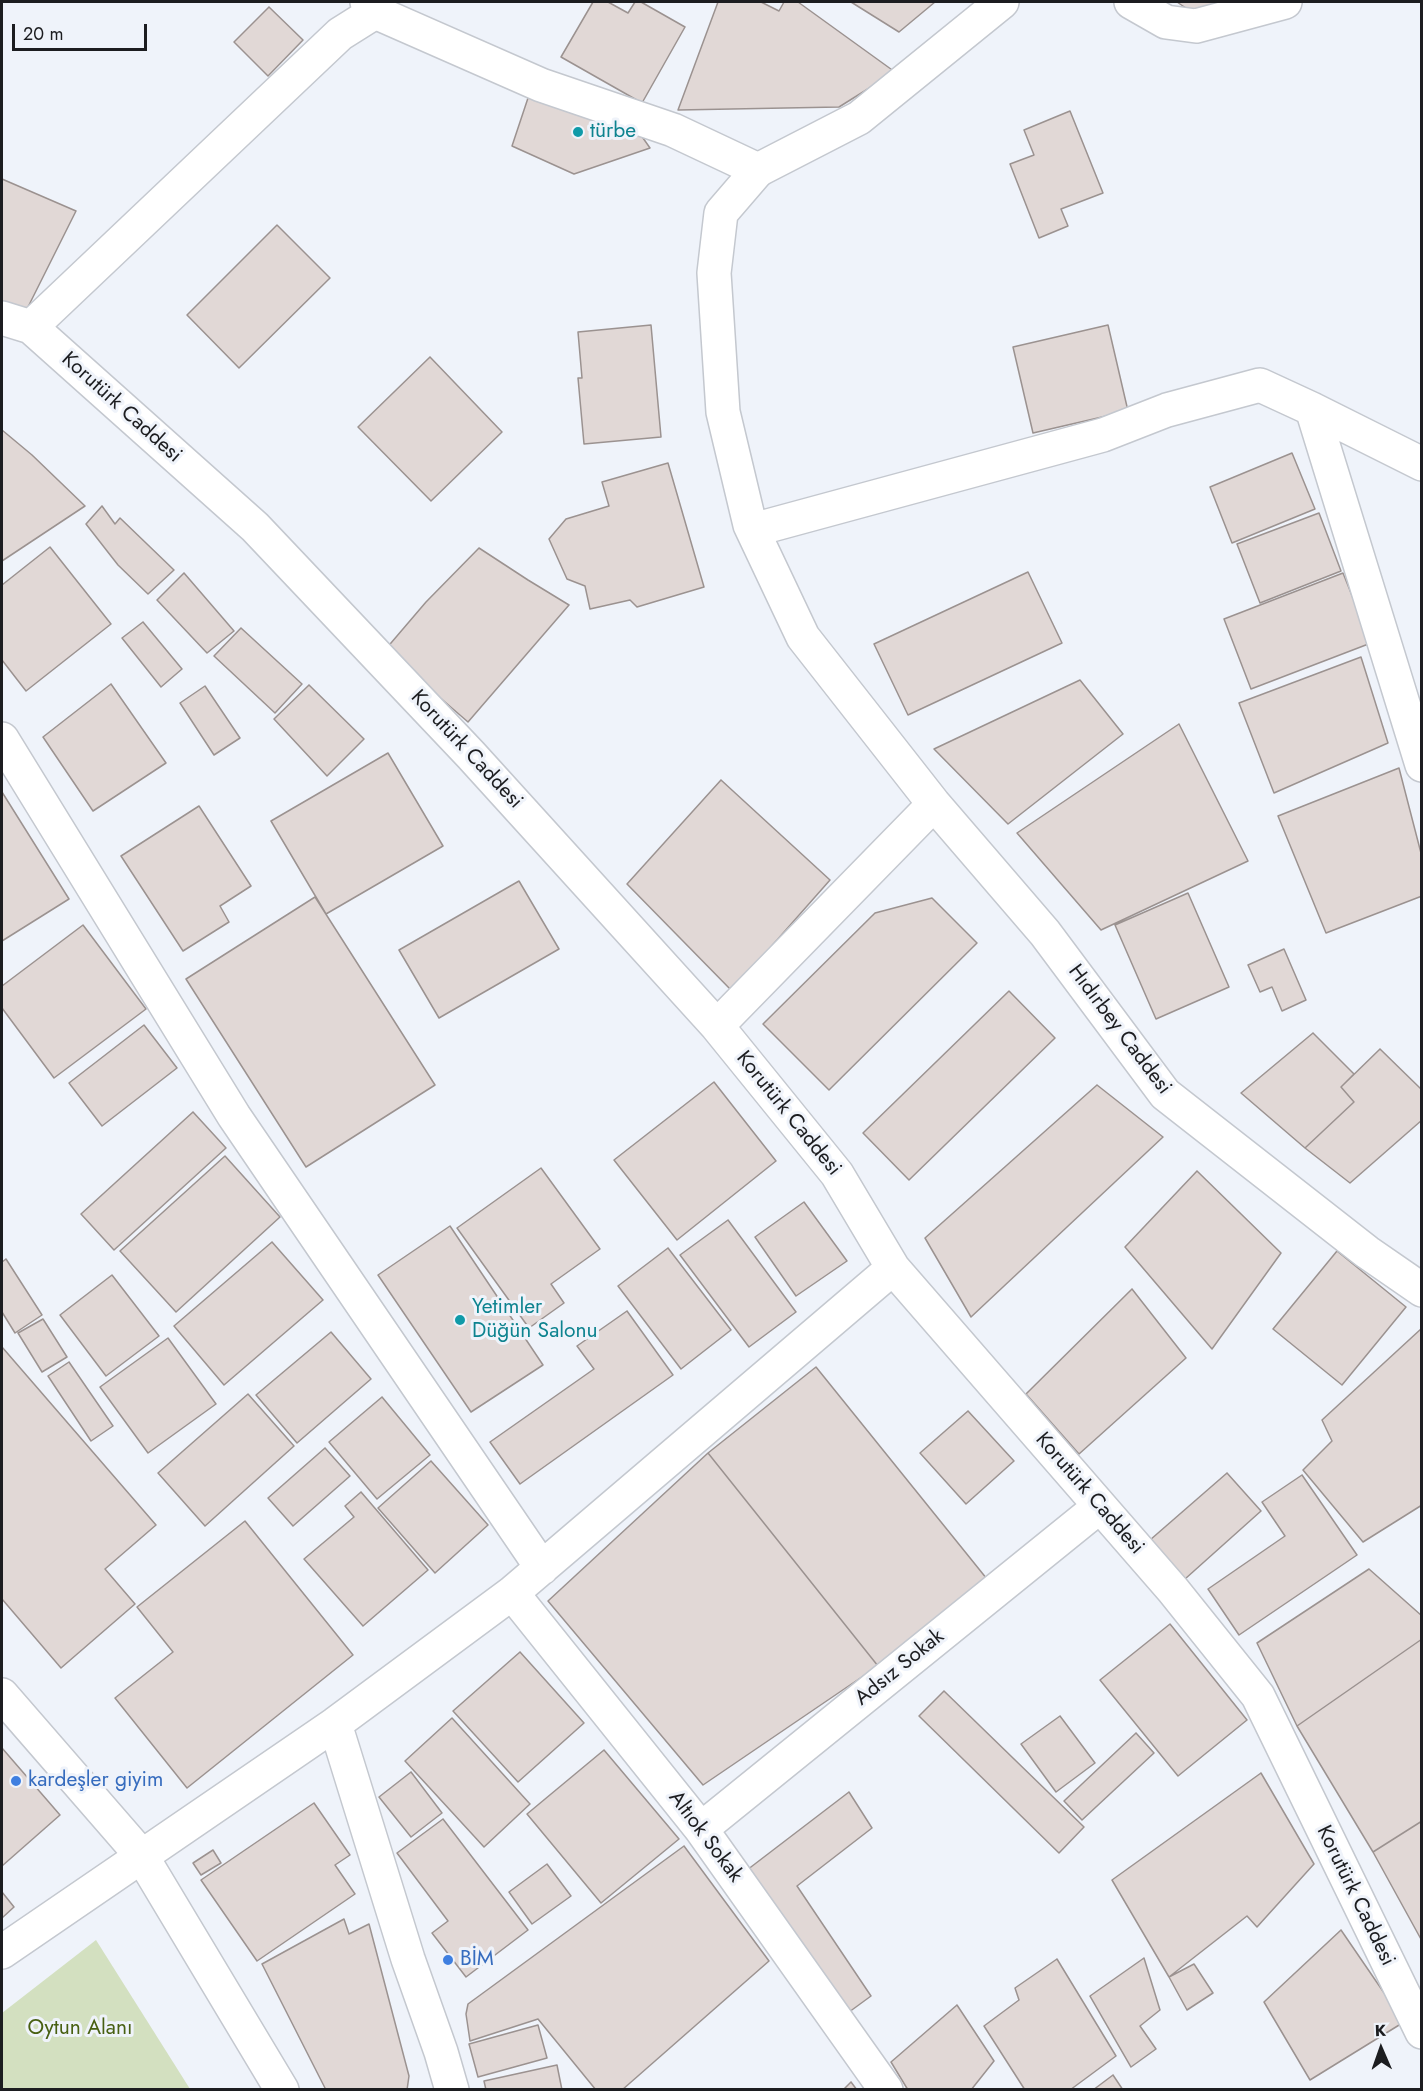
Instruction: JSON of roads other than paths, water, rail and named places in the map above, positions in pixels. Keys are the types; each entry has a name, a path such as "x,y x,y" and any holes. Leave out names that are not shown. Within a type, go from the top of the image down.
{"street":[{"path":"16,323 371,7 541,85 673,130 758,170 859,118 1002,2"},
{"path":"1131,2 1166,22 1196,26 1285,2"},
{"name":"Hıdırbey Caddesi","path":"758,170 721,213 714,273 723,412 753,530 803,637 934,804 1045,933 1165,1095 1367,1252 1422,1290"},
{"name":"Korutürk Caddesi","path":"16,323 255,527 471,755 717,1026 837,1174 893,1268 1173,1590 1258,1696 1422,2032"},
{"path":"753,530 1103,435 1167,410 1260,386 1312,408 1422,464"},
{"path":"1312,408 1422,765"},
{"path":"2,739 234,1116 542,1568"},
{"path":"717,1026 934,804"},
{"path":"2,1952 335,1724 512,1593 893,1268"},
{"name":"Adsız Sokak","path":"701,1829 1099,1506"},
{"name":"Altıok Sokak","path":"512,1593 701,1829 886,2090"},
{"path":"2,1695 141,1855 282,2090"},
{"path":"335,1724 408,1959 452,2090"}],"place":[{"name":"türbe","path":"578,132"},
{"name":"Yetimler Düğün Salonu","path":"460,1320"},
{"name":"kardeşler giyim","path":"16,1781"},
{"name":"BİM","path":"448,1960"}],"park label":[{"name":"Oytun Alanı","path":"80,2029"}]}
